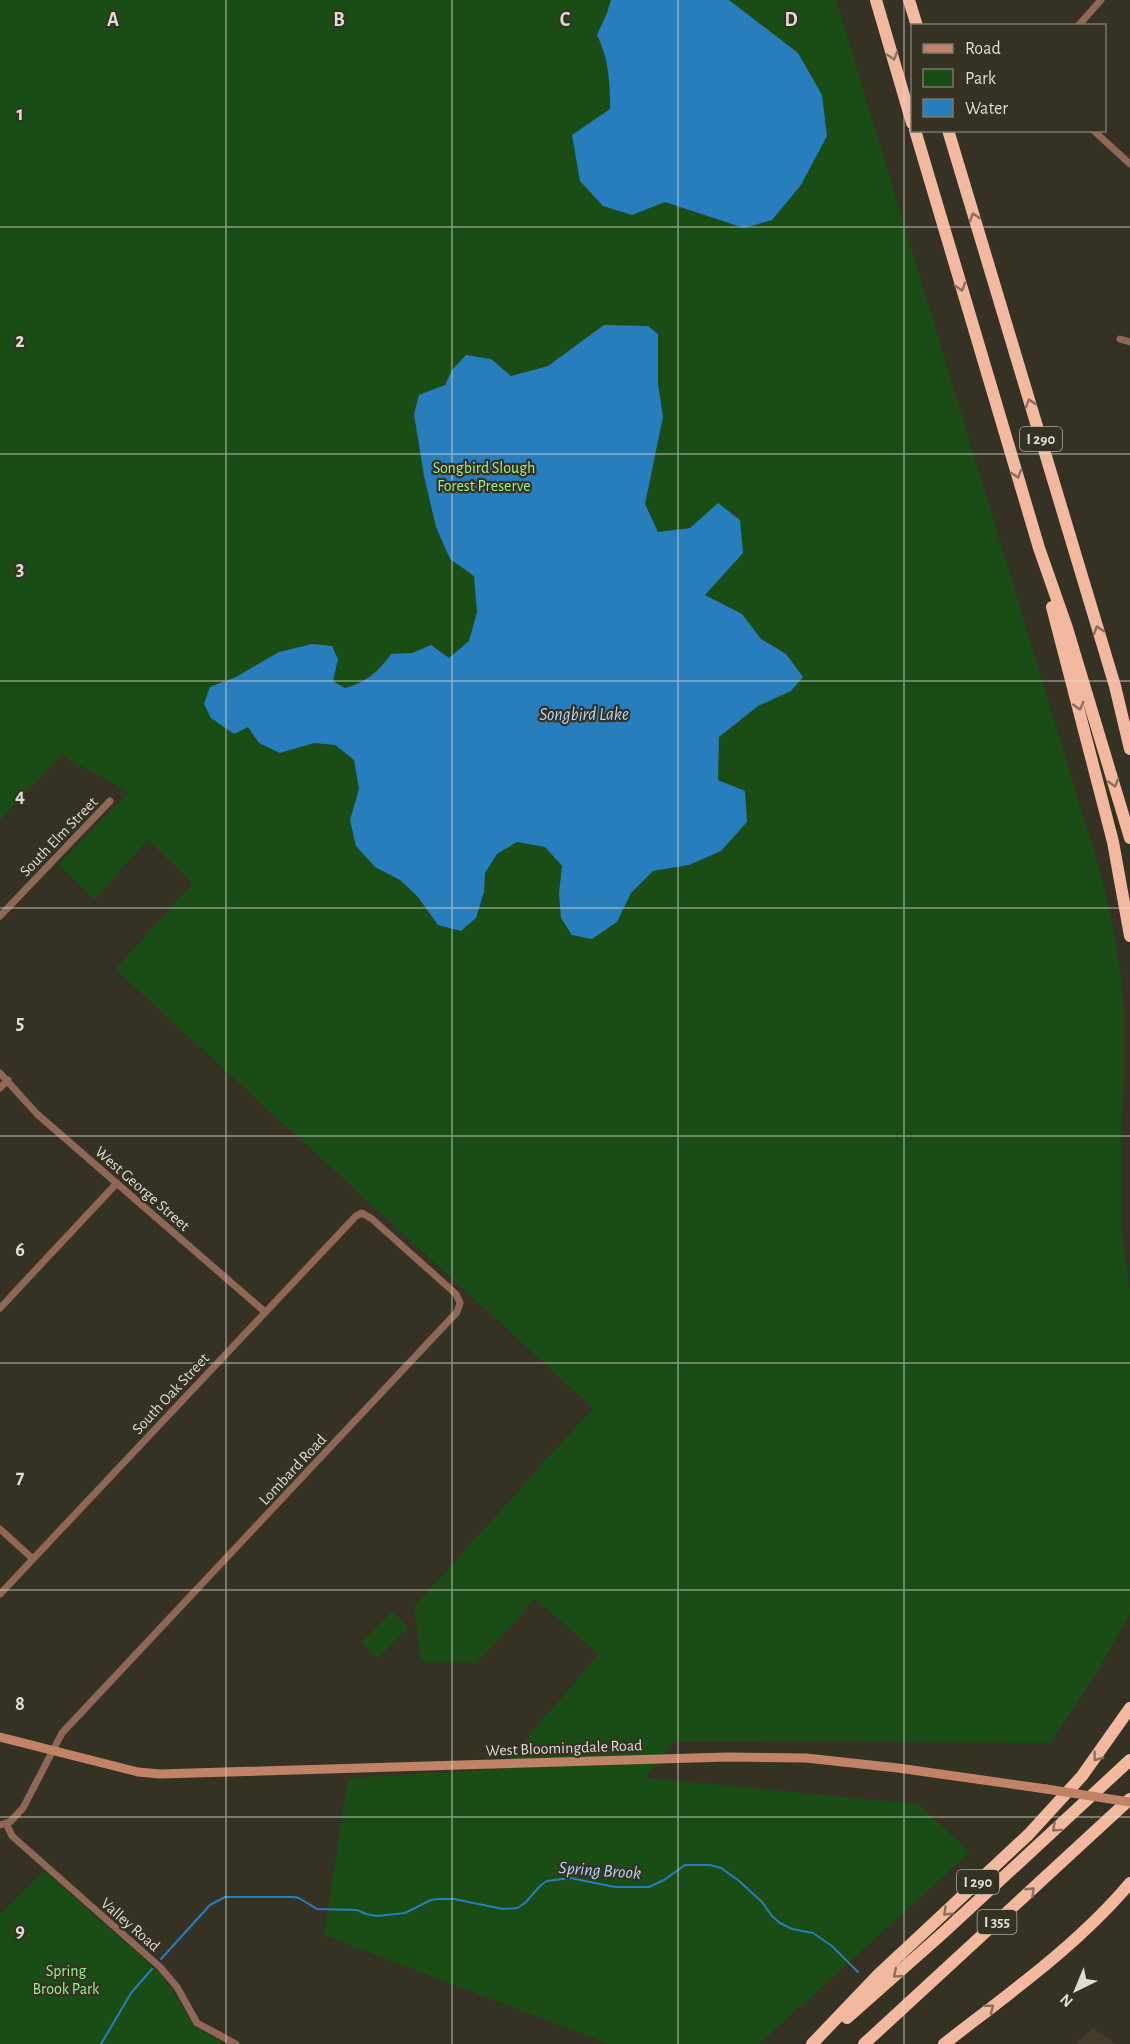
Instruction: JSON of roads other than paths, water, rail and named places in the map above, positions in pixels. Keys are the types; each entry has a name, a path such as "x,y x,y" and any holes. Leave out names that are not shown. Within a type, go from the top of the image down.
{"highway":[{"path":"876,0 911,120"},
{"path":"909,0 916,24"},
{"name":"I 290","path":"916,132 1039,548 1067,628 1130,838"},
{"name":"I 290","path":"949,132 1115,686 1130,749"},
{"path":"1039,548 1053,612 1113,842 1130,936"},
{"path":"1115,686 1130,726"},
{"name":"I 290","path":"812,2044 878,1976 1029,1834 1082,1776 1130,1708"},
{"name":"I 355","path":"818,2044 943,1933 1130,1760"},
{"name":"I 355","path":"864,2044 1130,1800"},
{"path":"944,2044 1079,1935 1130,1883"}],"street":[{"path":"1080,24 1101,0"},
{"path":"1095,132 1130,164"},
{"path":"1120,339 1130,342"},
{"name":"South Elm Street","path":"0,916 110,801"},
{"name":"West George Street","path":"0,1073 37,1114 265,1312"},
{"path":"0,1088 8,1080"},
{"path":"0,1308 117,1183"},
{"name":"South Oak Street","path":"0,1594 353,1219 362,1213"},
{"name":"Lombard Road","path":"52,1752 62,1733 460,1308 456,1294 372,1219 362,1213"},
{"path":"0,1529 33,1559"},
{"name":"West Bloomingdale Road","path":"0,1737 138,1772 175,1775 728,1757 803,1758 898,1768 1130,1800"},
{"path":"3,1824 10,1822 23,1808 52,1752"},
{"name":"Valley Road","path":"3,1824 12,1836 160,1967 177,1987 197,2023 236,2044"}],"water":[{"path":"611,0 729,0 798,53 822,95 827,136 801,185 772,220 744,228 665,202 632,215 603,206 580,181 572,135 610,109 608,71 597,35"},
{"name":"Songbird Lake","path":"604,325 648,326 658,334 658,384 663,417 645,504 658,532 690,528 718,503 740,520 743,553 705,595 742,614 761,639 786,654 803,677 791,691 758,706 719,737 718,780 745,791 747,822 721,851 689,865 653,871 631,893 617,922 592,939 572,935 561,918 559,893 562,866 545,847 517,842 497,854 485,873 484,892 476,918 461,931 438,925 418,897 400,880 375,867 356,846 350,820 359,789 354,760 335,745 314,743 280,753 259,743 248,727 234,734 211,718 204,704 210,687 236,677 279,652 312,644 332,646 338,659 333,681 345,688 371,676 391,654 412,653 431,645 449,658 469,641 477,612 474,576 450,559 436,527 424,476 414,414 419,395 445,385 452,370 466,355 491,359 511,376 548,366"}],"waterway":[{"name":"Spring Brook","path":"161,1959 210,1905 225,1897 294,1897 317,1909 357,1910 377,1916 405,1913 437,1899 454,1899 503,1909 517,1908 525,1903 547,1881 570,1878 615,1887 649,1887 664,1880 685,1865 710,1865 721,1868 738,1880 780,1923 792,1929 813,1933 832,1946 858,1972"},
{"name":"Spring Brook","path":"101,2044 131,1993 152,1969"}],"park label":[{"name":"Songbird Slough Forest Preserve","path":"484,476"},
{"name":"Spring Brook Park","path":"66,1979"}]}
